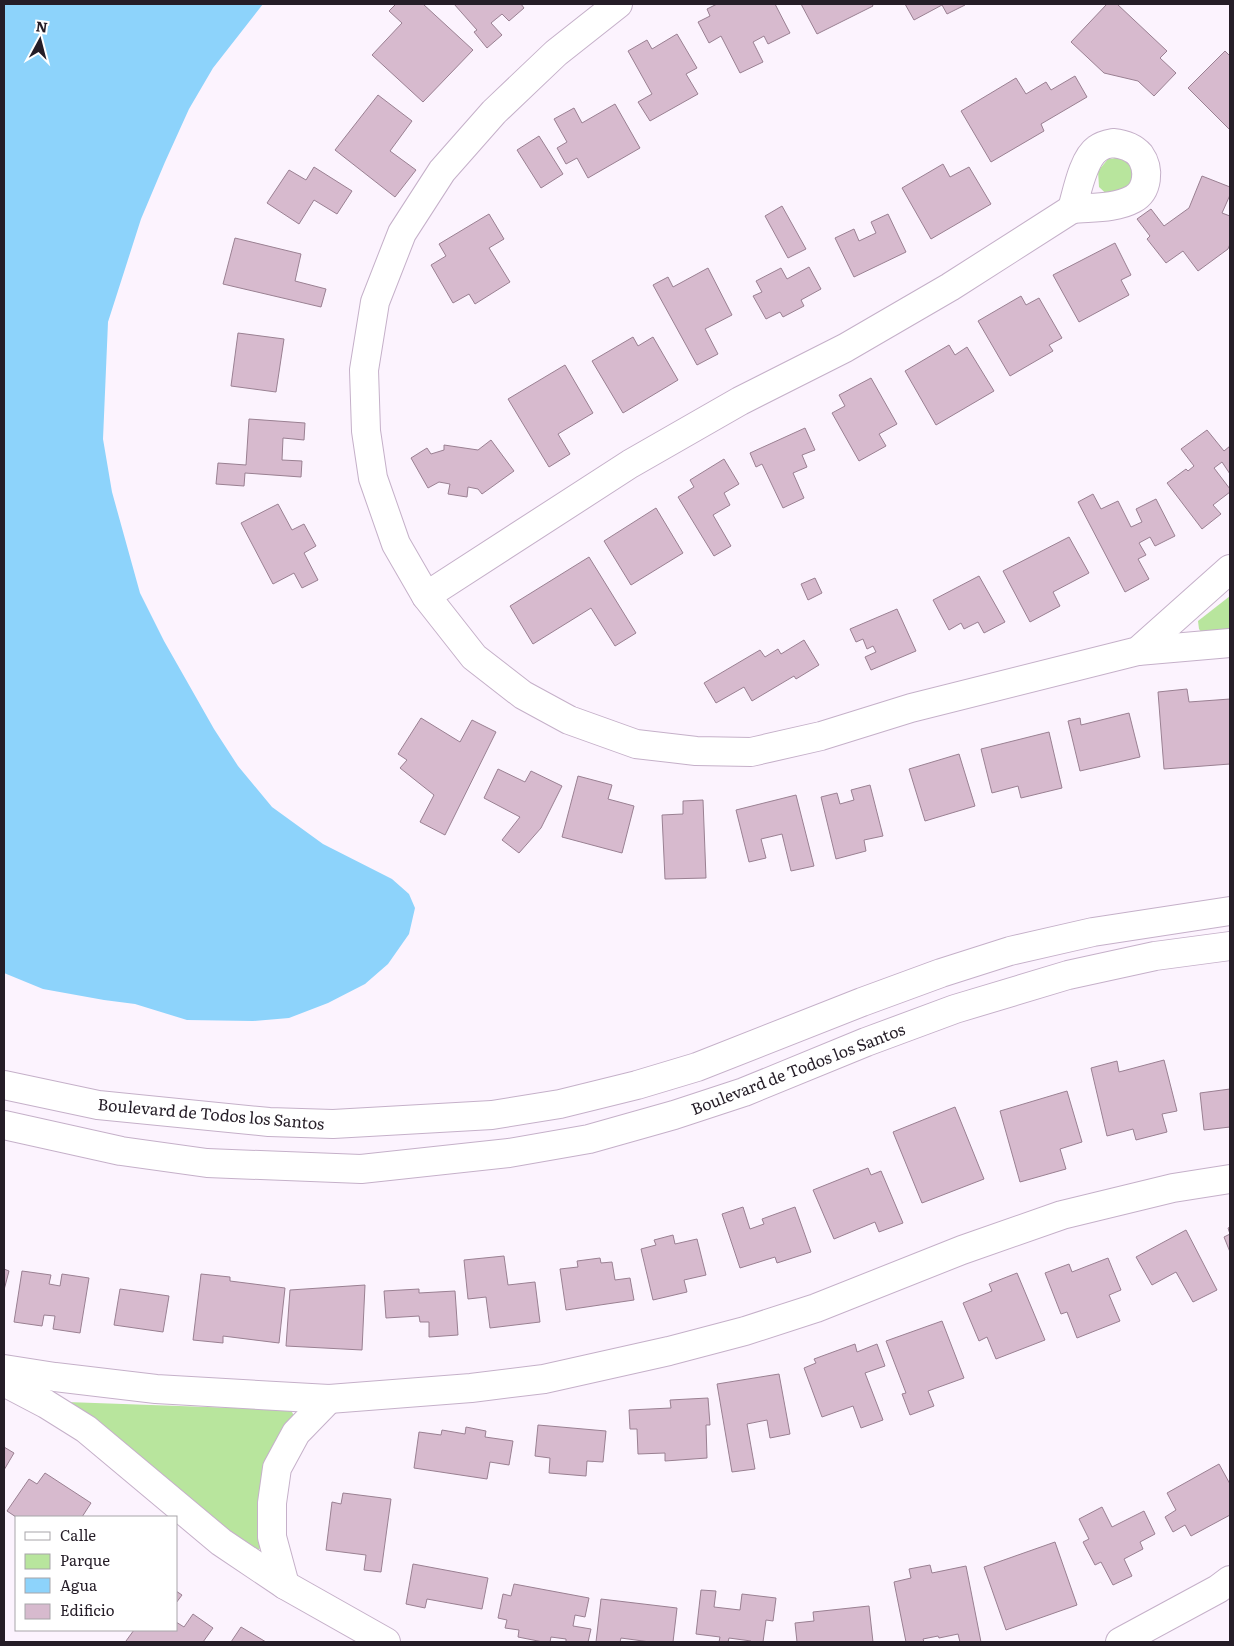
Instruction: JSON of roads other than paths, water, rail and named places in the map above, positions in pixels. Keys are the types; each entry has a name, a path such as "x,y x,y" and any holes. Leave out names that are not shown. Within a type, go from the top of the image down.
{"street":[{"path":"618,4 556,53 494,112 442,171 402,232 375,302 364,370 366,431 373,478 396,544 426,596 474,657 523,695 569,720 636,744 696,751 751,752 821,736 911,708 1138,651 1230,643"},
{"path":"426,596 630,464 740,401 853,343 950,287 1072,209"},
{"path":"1138,651 1230,569"},
{"name":"Boulevard de Todos los Santos","path":"4,1085 98,1105 269,1122 333,1124 492,1115 560,1104 637,1085 697,1067 862,1002 941,973 1010,951 1093,932 1230,911"},
{"name":"Boulevard de Todos los Santos","path":"4,1125 121,1151 216,1164 361,1168 509,1152 589,1139 674,1115 744,1092 866,1042 955,1009 1068,976 1155,956 1230,946"},
{"path":"4,1369 156,1389 328,1399 471,1388 544,1378 669,1351 816,1308 962,1250 1062,1215 1173,1188 1230,1179"},
{"path":"4,1382 46,1404 86,1429 221,1542 285,1585 386,1642"},
{"path":"285,1585 272,1537 272,1503 277,1468 296,1433 328,1399"},
{"path":"1120,1642 1218,1589 1230,1580"}],"water":[{"path":"4,4 263,4 213,68 189,109 141,219 108,322 103,439 112,492 140,593 164,641 214,729 238,766 272,807 323,844 392,879 409,894 415,908 409,934 388,964 365,984 328,1003 289,1018 253,1021 187,1020 135,1004 43,989 4,973"}]}
